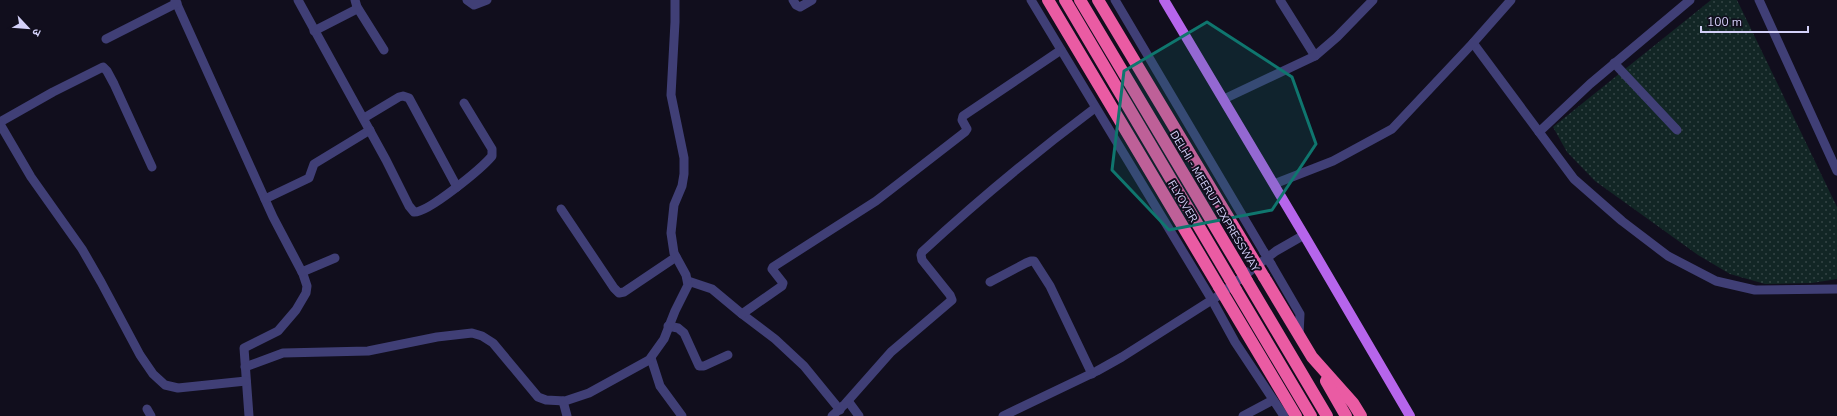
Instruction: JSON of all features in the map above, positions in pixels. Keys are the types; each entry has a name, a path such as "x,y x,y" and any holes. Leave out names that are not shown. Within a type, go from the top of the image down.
{"highway":[{"name":"FLYOVER","path":"1048,0 1296,416"},
{"path":"1065,0 1311,416"},
{"name":"DELHI - MEERUT EXPRESSWAY","path":"1080,0 1327,416"},
{"path":"1098,0 1346,416"},
{"path":"1312,357 1353,403 1360,416"}],"main road":[{"path":"1164,0 1224,99 1410,416"}],"street":[{"path":"298,0 364,118 409,206 414,212 421,211 457,187 492,156 492,152 464,102"},
{"path":"467,0 474,5 487,0"},
{"path":"245,367 287,352 368,352 437,337 472,333 482,336 493,343 538,397 546,400 562,402 589,393 614,381 651,358 664,339 675,310 687,288 688,281 676,257 672,242 674,205 682,186 684,174 684,158 672,105 670,87 676,22 675,0"},
{"path":"793,0 796,5 800,7 812,0"},
{"path":"1031,0 1212,300 1235,342 1284,416"},
{"path":"1115,0 1300,314 1299,335"},
{"path":"1280,0 1315,56"},
{"path":"1224,99 1315,56 1373,0"},
{"path":"1274,184 1333,161 1392,129 1473,43 1511,0"},
{"path":"1539,132 1614,63 1690,0"},
{"path":"1759,0 1837,171"},
{"path":"106,39 176,1 265,199 302,272 307,286 305,296 296,310 278,331 244,348 249,416"},
{"path":"314,31 354,10 356,4"},
{"path":"356,4 384,50"},
{"path":"1473,43 1574,179 1622,221 1675,260 1716,281 1755,290 1837,289"},
{"path":"742,314 782,286 783,283 772,269 773,267 881,197 965,132 967,129 962,120 963,116 1061,50"},
{"path":"1614,63 1677,130"},
{"path":"152,167 114,84 103,67 54,92 0,123 31,177 82,250 140,355 153,374 165,385 178,388 246,381"},
{"path":"364,118 399,97 403,96 408,98 457,187"},
{"path":"832,416 840,410 892,352 952,300 950,295 922,260 922,252 1003,180 1095,108"},
{"path":"265,199 309,178 314,164 370,130"},
{"path":"561,208 614,288 619,293 624,292 676,257"},
{"path":"1003,416 1092,374 1122,357 1212,300 1276,251 1304,235"},
{"path":"302,272 335,258"},
{"path":"990,282 1031,261 1037,264 1059,303 1092,374"},
{"path":"688,281 712,289 775,339 797,360 840,410"},
{"path":"668,326 678,328 684,333 699,366 704,366 728,355"},
{"path":"651,358 660,386 682,416"},
{"path":"1242,416 1273,400"},
{"path":"848,401 859,416"},
{"path":"562,402 567,416"}],"highlighted area":[{"path":"1207,22 1292,77 1316,144 1272,210 1169,230 1112,170 1124,71"}],"green space":[{"path":"1711,0 1737,0 1837,207 1837,279 1812,283 1765,284 1730,274 1698,255 1595,181 1567,152 1553,127"}]}
